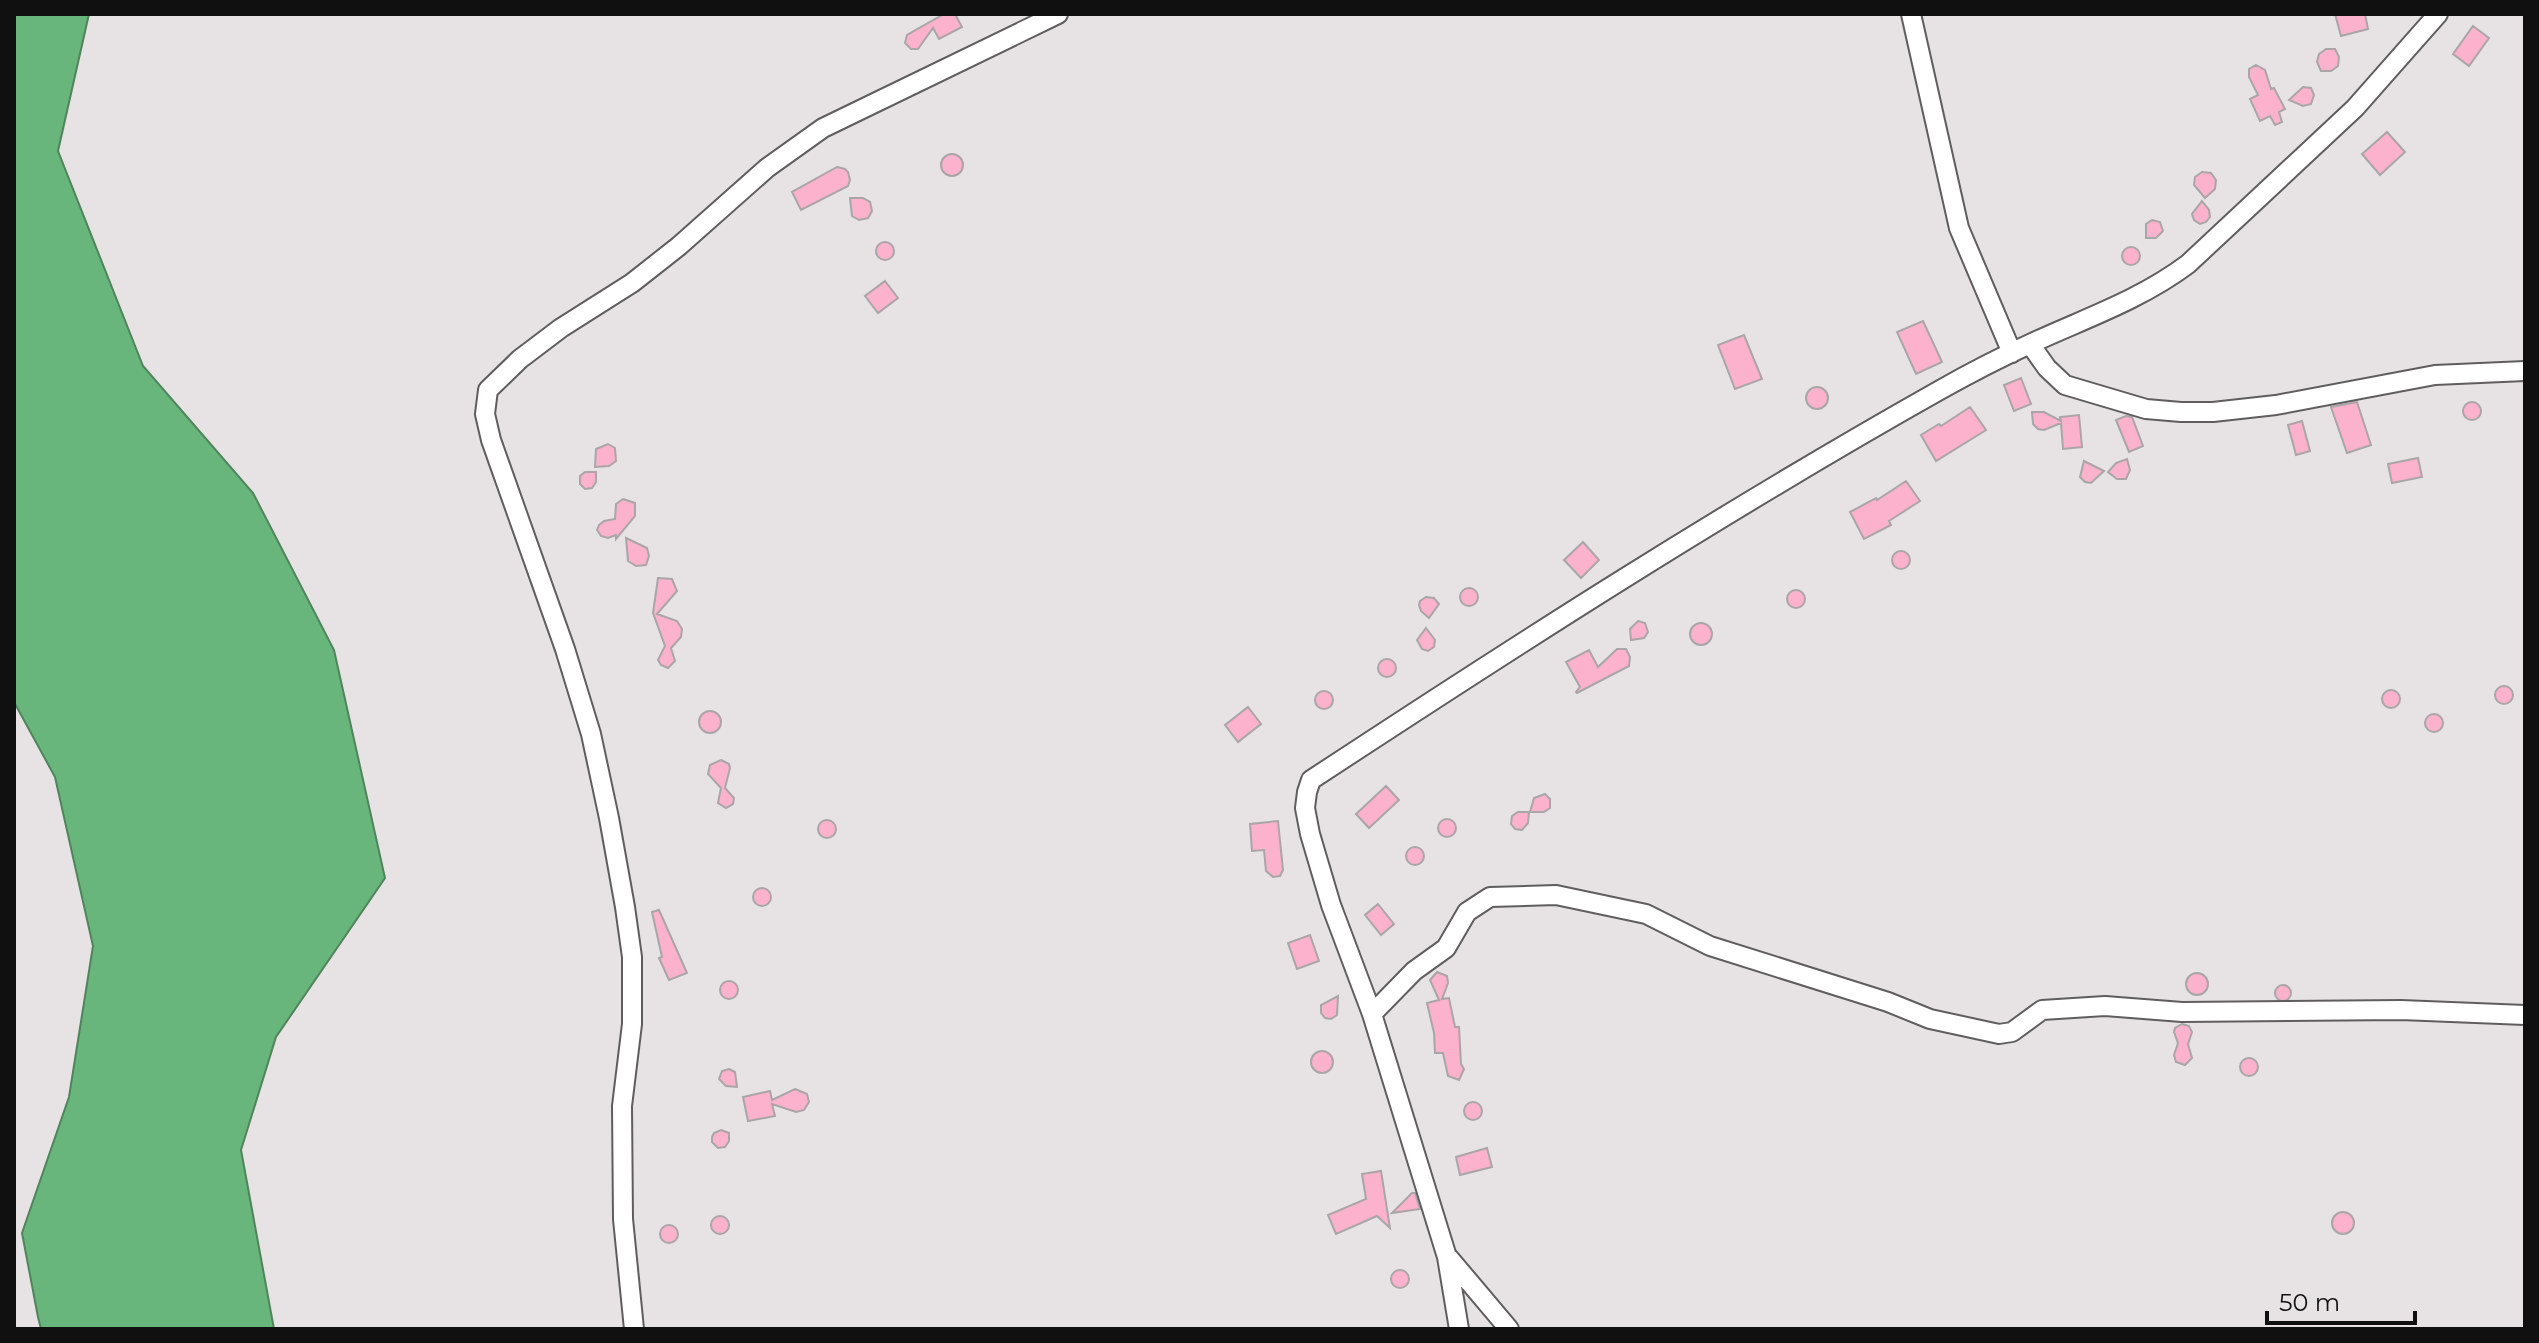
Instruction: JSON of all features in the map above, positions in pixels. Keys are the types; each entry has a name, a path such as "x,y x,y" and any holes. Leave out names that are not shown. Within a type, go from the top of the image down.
{"street":[{"path":"634,1329 623,1219 622,1106 632,1011 632,957 625,907 591,734 565,649 491,440 485,414 488,390 520,359 561,328 632,283 767,168 823,128 1058,14"},
{"path":"1911,14 1959,228 2012,353"},
{"path":"1459,1329 1447,1257 1372,1014 1331,905 1310,834 1305,808 1311,780 1546,626 1942,389 2030,344 2133,300 2163,283 2188,264 2355,108 2438,14"},
{"path":"2030,344 2047,368 2065,385 2146,409 2181,412 2276,405 2435,375 2525,371"},
{"path":"1372,1014 1414,971 1446,948 1467,912 1490,897 1556,895 1646,914 1710,946 1888,1002 1930,1019 1999,1034 2012,1032 2042,1010 2105,1006 2182,1012 2401,1010 2525,1015"},
{"path":"1447,1257 1509,1329"}],"shaded area":[{"path":"14,14 89,14 58,151 143,366 253,493 334,650 385,878 276,1037 241,1150 274,1329 41,1329 38,1317 22,1233 69,1097 93,946 55,777 14,702"}],"building":[{"path":"944,14 955,14 962,27 939,39 933,28 918,49 911,49 905,43 907,35"},
{"path":"2335,14 2365,14 2368,29 2341,36"},
{"path":"2473,26 2489,38 2469,66 2453,54"},
{"path":"2326,49 2335,49 2339,57 2338,66 2331,71 2321,71 2317,62 2319,54"},
{"path":"2256,65 2265,70 2271,89 2274,88 2285,109 2279,112 2282,122 2275,125 2270,116 2260,121 2250,99 2258,95 2249,77 2249,69"},
{"path":"2303,87 2311,88 2314,95 2311,104 2303,106 2289,100"},
{"path":"2387,132 2405,152 2380,175 2362,154"},
{"path":"952,154 960,157 963,165 960,173 952,176 944,173 941,165 944,157"},
{"path":"837,167 848,172 848,186 801,210 792,192"},
{"path":"2202,172 2211,173 2216,180 2215,189 2205,198 2194,185 2195,177"},
{"path":"850,198 863,198 870,202 872,211 868,218 859,220 852,216"},
{"path":"2202,201 2210,217 2200,224 2192,214"},
{"path":"2152,220 2160,222 2163,231 2156,238 2146,238 2146,224"},
{"path":"885,242 894,251 885,260 876,251"},
{"path":"2131,247 2140,256 2131,265 2122,256"},
{"path":"885,281 898,298 878,313 865,296"},
{"path":"1923,321 1942,362 1916,374 1897,332"},
{"path":"1744,335 1762,379 1735,389 1718,345"},
{"path":"2021,378 2031,404 2014,411 2004,385"},
{"path":"1817,387 1825,390 1828,398 1825,406 1817,409 1809,406 1806,398 1809,390"},
{"path":"2357,402 2371,445 2347,453 2331,407"},
{"path":"2472,402 2481,411 2472,420 2463,411"},
{"path":"1970,407 1986,430 1936,461 1921,435"},
{"path":"2032,412 2044,412 2061,421 2060,417 2079,415 2082,447 2063,449 2061,423 2044,430 2038,429 2033,424"},
{"path":"2132,417 2143,446 2129,452 2116,420"},
{"path":"2302,421 2310,451 2296,455 2288,425"},
{"path":"608,444 615,448 616,461 609,466 595,467 596,449"},
{"path":"2418,458 2422,477 2392,483 2388,464"},
{"path":"2127,459 2130,470 2126,479 2117,479 2108,472 2116,463"},
{"path":"2084,461 2104,471 2091,483 2080,477"},
{"path":"585,472 596,472 596,482 592,488 585,489 580,484 580,476"},
{"path":"1906,481 1920,501 1889,521 1891,525 1864,539 1850,512 1877,500"},
{"path":"623,499 635,503 635,516 616,539 616,535 608,538 601,536 597,530 599,525 615,519 616,504"},
{"path":"626,538 647,548 649,556 646,565 636,566 628,561"},
{"path":"1583,542 1599,560 1581,578 1564,560"},
{"path":"1901,551 1910,560 1901,569 1892,560"},
{"path":"658,578 672,579 677,591 657,614 677,621 682,629 681,637 671,648 675,661 668,668 658,660 665,646 653,613"},
{"path":"1465,588 1473,588 1478,597 1476,604 1465,606 1460,601 1460,593"},
{"path":"1796,590 1805,599 1796,608 1787,599"},
{"path":"1426,597 1434,598 1439,604 1429,618 1419,605"},
{"path":"1638,621 1645,623 1648,632 1644,638 1631,640 1630,629"},
{"path":"1701,623 1709,626 1712,634 1709,642 1701,645 1693,642 1690,634 1693,626"},
{"path":"1426,628 1435,640 1434,647 1428,651 1422,649 1417,640"},
{"path":"1617,649 1626,649 1630,657 1629,666 1577,693 1580,687 1566,662 1589,650 1598,667"},
{"path":"1387,659 1396,668 1387,677 1378,668"},
{"path":"2504,686 2513,695 2504,704 2495,695"},
{"path":"2391,690 2400,699 2391,708 2382,699"},
{"path":"1324,691 1333,700 1324,709 1315,700"},
{"path":"1248,707 1261,724 1238,742 1225,725"},
{"path":"710,711 718,714 721,722 718,730 710,733 702,730 699,722 702,714"},
{"path":"2434,714 2443,723 2434,732 2425,723"},
{"path":"721,760 729,764 725,788 734,798 733,804 726,808 718,803 721,788 708,774 710,765"},
{"path":"1386,786 1399,800 1369,828 1356,814"},
{"path":"1545,794 1550,799 1550,808 1544,812 1530,812 1534,798"},
{"path":"1518,812 1529,812 1528,823 1522,830 1515,829 1511,824 1512,816"},
{"path":"1447,819 1456,828 1447,837 1438,828"},
{"path":"827,820 836,829 827,838 818,829"},
{"path":"1278,821 1283,870 1280,876 1273,877 1266,871 1264,850 1252,851 1250,824"},
{"path":"1415,847 1424,856 1415,865 1406,856"},
{"path":"762,888 771,897 762,906 753,897"},
{"path":"1378,904 1394,924 1381,935 1365,915"},
{"path":"659,910 687,973 669,980 659,958 662,957 652,912"},
{"path":"1310,935 1319,961 1297,969 1288,943"},
{"path":"1437,972 1447,976 1448,983 1442,999 1449,998 1455,1027 1459,1027 1464,1069 1459,1080 1448,1076 1443,1053 1435,1053 1427,1003 1439,1000 1430,980"},
{"path":"2197,973 2205,976 2208,984 2205,992 2197,995 2189,992 2186,984 2189,976"},
{"path":"729,981 738,990 729,999 720,990"},
{"path":"2280,985 2286,985 2291,993 2289,999 2280,1001 2275,996 2275,990"},
{"path":"1338,996 1337,1015 1331,1019 1325,1018 1321,1005"},
{"path":"2182,1024 2189,1026 2192,1032 2188,1044 2192,1058 2185,1065 2176,1062 2174,1055 2178,1043 2175,1028"},
{"path":"1322,1051 1330,1054 1333,1062 1330,1070 1322,1073 1314,1070 1311,1062 1314,1054"},
{"path":"2249,1058 2258,1067 2249,1076 2240,1067"},
{"path":"729,1069 735,1072 737,1087 726,1086 719,1079 722,1071"},
{"path":"795,1089 807,1094 809,1102 804,1110 796,1112 772,1104 775,1116 748,1121 743,1097 770,1091 772,1100"},
{"path":"1473,1102 1482,1111 1473,1120 1464,1111"},
{"path":"721,1130 729,1133 729,1141 725,1147 718,1148 712,1137"},
{"path":"1487,1148 1492,1167 1460,1175 1456,1157"},
{"path":"1381,1171 1390,1228 1377,1216 1336,1234 1328,1215 1366,1199 1362,1174"},
{"path":"1415,1193 1420,1209 1392,1213"},
{"path":"2343,1212 2351,1215 2354,1223 2351,1231 2343,1234 2335,1231 2332,1223 2335,1215"},
{"path":"720,1216 729,1225 720,1234 711,1225"},
{"path":"669,1225 678,1234 669,1243 660,1234"},
{"path":"1400,1270 1409,1279 1400,1288 1391,1279"}]}
